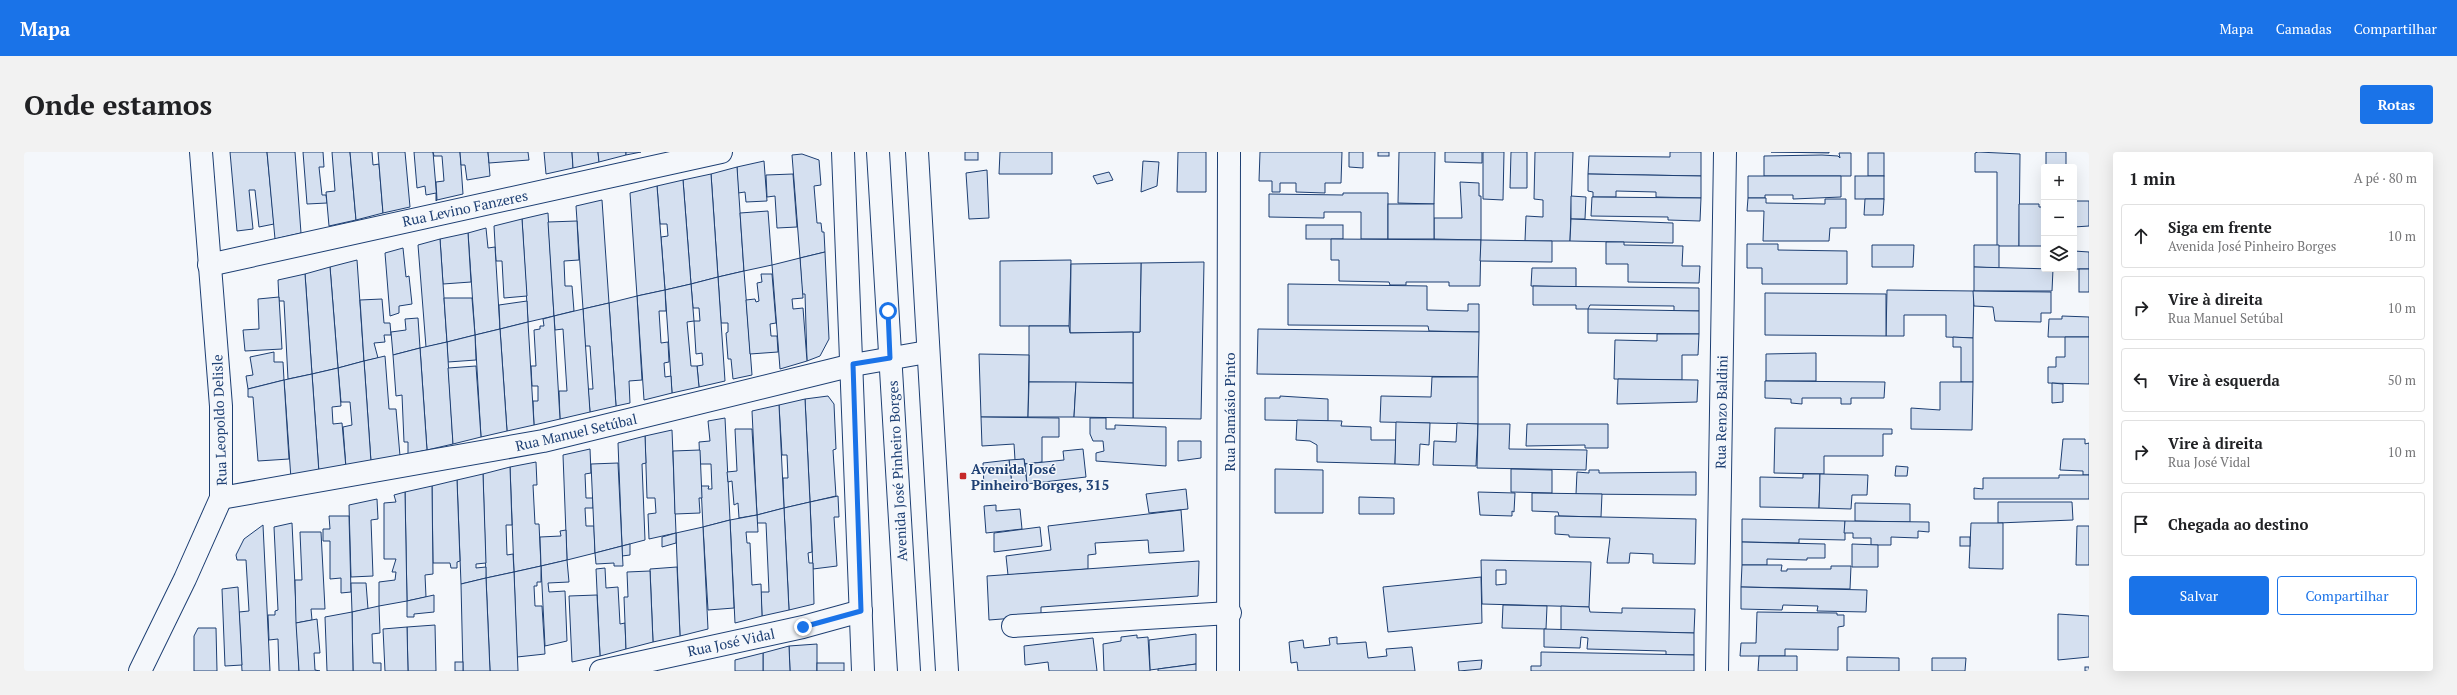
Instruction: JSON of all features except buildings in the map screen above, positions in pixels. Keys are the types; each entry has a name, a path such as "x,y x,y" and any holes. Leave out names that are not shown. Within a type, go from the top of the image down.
{"street":[{"name":"Rua Leopoldo Delisle","path":"140,671 185,579 221,498 221,406 201,152"},
{"name":"Rua Levino Fanzeres","path":"209,265 721,152"},
{"path":"843,152 853,364 863,671"},
{"name":"Avenida José Pinheiro Borges","path":"878,152 909,671"},
{"path":"917,152 927,352 947,671"},
{"name":"Rua Damásio Pinto","path":"1228,671 1230,613 1229,152"},
{"name":"Rua Renzo Baldini","path":"1717,671 1725,152"},
{"name":"Rua Manuel Setúbal","path":"221,498 543,441 853,364 927,352"},
{"name":"Rua José Vidal","path":"601,671 803,627 861,611"},
{"path":"1013,626 1230,613"}],"place":[{"name":"Avenida José Pinheiro Borges, 315","path":"963,476"}],"route":[{"path":"803,627 861,611 853,364 890,358 888,311"}]}
